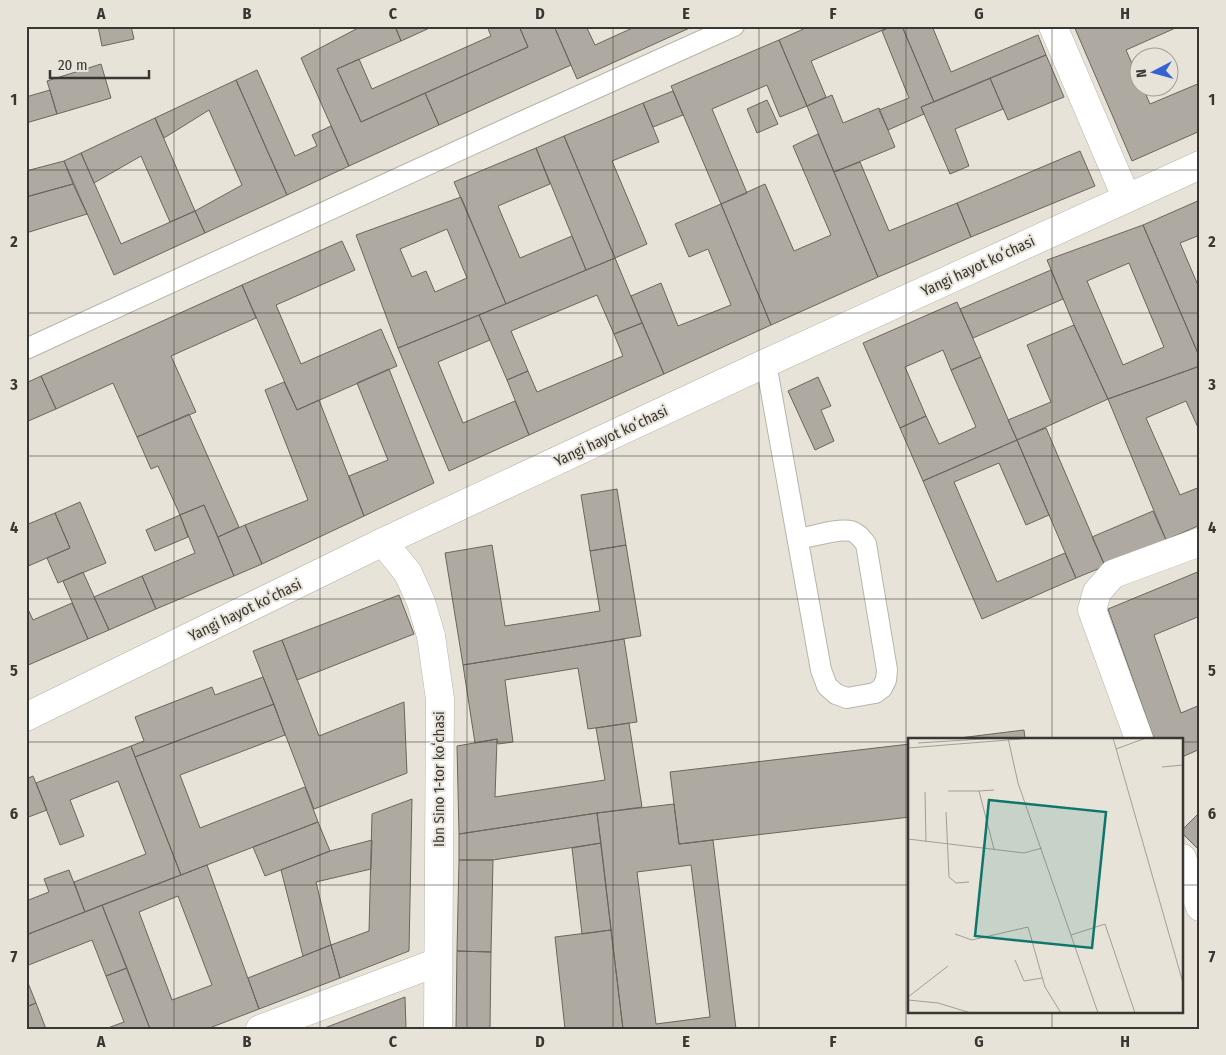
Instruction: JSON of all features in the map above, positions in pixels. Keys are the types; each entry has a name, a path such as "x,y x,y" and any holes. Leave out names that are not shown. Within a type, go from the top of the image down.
{"street":[{"path":"1053,26 1126,197"},
{"name":"Yangi hayot koʻchasi","path":"26,717 383,542 1126,197 1200,165"},
{"name":"Ibn Sino 1-tor koʻchasi","path":"383,542 408,573 421,602 431,636 438,690 438,1029"},
{"path":"1139,738 1092,610 1097,592 1113,574 1200,542"},
{"path":"1184,863 1200,907"},
{"path":"260,1029 438,962"}],"lane":[{"path":"26,349 734,26"},
{"path":"766,364 821,670 827,686 836,694 847,698 875,693 882,688 886,680 887,670 866,544 860,536 852,531 798,539"}],"building":[{"path":"98,26 131,26 134,39 102,46"},
{"path":"362,26 395,26 401,41 337,69 361,122 425,93 439,125 349,166 301,58"},
{"path":"395,26 434,26 401,41"},
{"path":"487,26 519,26 528,47 361,122 337,69 359,59 372,89 491,36"},
{"path":"519,26 554,26 571,65 439,125 425,93 528,47"},
{"path":"554,26 586,26 595,45 637,26 694,26 577,79"},
{"path":"810,26 892,26 811,61 826,97 807,106 779,40"},
{"path":"892,26 902,26 934,102 921,107 924,114 888,130 879,110 909,98 882,31"},
{"path":"902,26 932,26 951,72 1038,35 1046,55 934,102"},
{"path":"1074,26 1180,26 1126,50 1128,54 1128,98 1147,98 1150,104 1164,98 1178,98 1178,92 1200,83 1200,131 1132,161"},
{"path":"779,40 807,106 780,117 767,85 712,109 747,193 721,204 671,86"},
{"path":"1046,55 1064,97 1008,120 990,78"},
{"path":"101,64 111,98 57,114 47,81"},
{"path":"257,70 295,156 317,146 312,135 331,126 349,166 287,195 236,80"},
{"path":"990,78 1003,109 955,129 969,166 950,174 921,107"},
{"path":"236,80 287,195 205,233 195,211 242,185 209,110 164,138 155,118"},
{"path":"50,90 57,114 26,123 26,97"},
{"path":"673,91 683,115 653,127 643,103"},
{"path":"832,95 843,123 879,108 895,147 834,172 807,106"},
{"path":"767,100 778,124 757,133 747,109"},
{"path":"643,103 659,142 612,161 647,244 615,258 564,136"},
{"path":"155,118 195,211 170,222 141,156 94,183 81,153"},
{"path":"818,134 878,277 771,325 721,204 765,184 794,251 831,235 793,146"},
{"path":"564,136 615,258 586,270 536,148"},
{"path":"536,148 550,184 498,206 520,258 572,236 586,270 506,304 454,182"},
{"path":"1080,151 1095,186 971,237 957,203"},
{"path":"81,153 121,244 195,211 205,233 114,275 64,161"},
{"path":"64,161 73,184 26,197 26,171"},
{"path":"860,162 889,231 957,203 971,237 878,277 834,172"},
{"path":"73,184 87,214 26,233 26,197"},
{"path":"461,197 506,304 398,348 356,235","holes":["447,229 467,278 435,292 426,271 412,277 400,249"]},
{"path":"1200,200 1200,235 1180,243 1200,290 1200,358 1143,225"},
{"path":"721,204 771,325 664,374 631,296 661,283 678,326 731,305 708,249 689,257 675,224"},
{"path":"1143,225 1200,358 1200,366 1108,399 1047,260","holes":["1129,263 1164,347 1123,365 1087,281"]},
{"path":"342,241 355,270 276,305 301,364 381,329 397,366 297,410 242,285"},
{"path":"615,258 642,323 614,334 597,295 511,331 528,371 507,380 479,315"},
{"path":"1051,270 1063,299 973,338 960,309"},
{"path":"242,285 256,318 171,356 196,412 137,437 113,383 56,409 41,376"},
{"path":"957,302 981,357 951,370 943,350 905,367 926,416 900,428 863,343"},
{"path":"479,315 490,340 438,362 463,423 515,401 529,435 449,471 398,348"},
{"path":"642,323 664,374 529,435 507,380 528,371 537,392 623,356 614,334"},
{"path":"1074,325 1108,399 1017,440 1008,420 1051,402 1027,345"},
{"path":"981,357 1017,440 923,481 900,428 926,416 939,444 976,427 951,370"},
{"path":"1200,366 1200,432 1186,401 1146,418 1180,495 1200,487 1200,525 1166,540 1108,399"},
{"path":"389,369 434,483 364,516 349,476 388,460 357,383"},
{"path":"41,376 56,409 26,422 26,383"},
{"path":"818,377 831,406 821,410 834,441 815,450 788,391"},
{"path":"284,382 297,410 319,400 364,516 262,564 245,525 308,500 265,390"},
{"path":"189,414 239,527 218,537 204,505 180,515 158,466 151,469 137,437"},
{"path":"1046,428 1105,566 1076,578 1017,440"},
{"path":"1017,440 1049,515 1026,525 999,463 954,482 997,582 1065,553 1076,578 982,619 923,481"},
{"path":"617,489 626,545 590,551 581,495"},
{"path":"80,502 106,563 58,583 47,558 70,548 55,513"},
{"path":"204,505 234,576 156,609 142,576 195,553 180,515"},
{"path":"1153,511 1166,540 1105,566 1092,537"},
{"path":"55,513 70,548 26,567 26,525"},
{"path":"180,515 188,537 155,551 146,530"},
{"path":"245,525 262,564 234,576 218,537"},
{"path":"492,545 505,626 600,611 590,551 626,545 641,636 463,665 445,553"},
{"path":"1200,571 1200,616 1154,635 1181,713 1200,705 1200,749 1184,756 1184,738 1154,738 1108,609"},
{"path":"83,572 109,630 88,639 63,581"},
{"path":"142,576 156,609 109,630 94,597"},
{"path":"399,595 414,634 297,680 282,640"},
{"path":"72,603 88,639 26,666 26,605 33,620"},
{"path":"624,639 637,722 588,729 578,668 505,680 513,742 498,744 497,739 475,743 463,665"},
{"path":"282,640 319,736 404,702 407,773 314,809 253,651"},
{"path":"263,677 274,704 135,757 131,746 144,741 135,717 212,687 215,695"},
{"path":"274,704 285,735 180,775 200,828 305,787 318,822 181,875 135,757"},
{"path":"629,723 642,807 459,834 457,746 497,739 495,797 605,780 596,728"},
{"path":"1024,730 1025,738 959,738"},
{"path":"908,744 908,817 679,844 670,772"},
{"path":"131,746 181,875 85,912 74,882 146,854 118,781 70,800 84,836 60,845 36,783"},
{"path":"33,776 47,810 26,818 26,779"},
{"path":"412,799 409,951 340,978 331,945 369,931 372,814"},
{"path":"674,804 679,844 713,840 736,1029 623,1029 597,813","holes":["691,865 710,1017 656,1024 637,872"]},
{"path":"1200,812 1200,851 1184,835 1184,828"},
{"path":"597,813 601,843 493,860 459,860 459,834"},
{"path":"318,822 330,851 265,876 253,847"},
{"path":"372,840 371,869 316,882 331,945 303,956 281,870 330,851"},
{"path":"601,843 611,930 582,934 572,848"},
{"path":"459,860 493,860 491,952 457,951"},
{"path":"207,865 259,1009 207,1029 150,1029 102,905","holes":["178,896 212,985 172,1000 139,912"]},
{"path":"69,870 85,912 26,935 26,901 49,892 44,879"},
{"path":"102,905 127,968 106,976 92,940 26,966 26,935"},
{"path":"611,930 623,1029 565,1029 555,937"},
{"path":"331,945 340,978 259,1009 248,978"},
{"path":"457,951 491,952 490,1029 456,1029"},
{"path":"127,968 150,1029 105,1029 124,1022 106,976"},
{"path":"26,978 36,1003 26,1007"},
{"path":"405,997 406,1029 322,1029"},
{"path":"36,1003 46,1029 26,1029 26,1007"}]}
